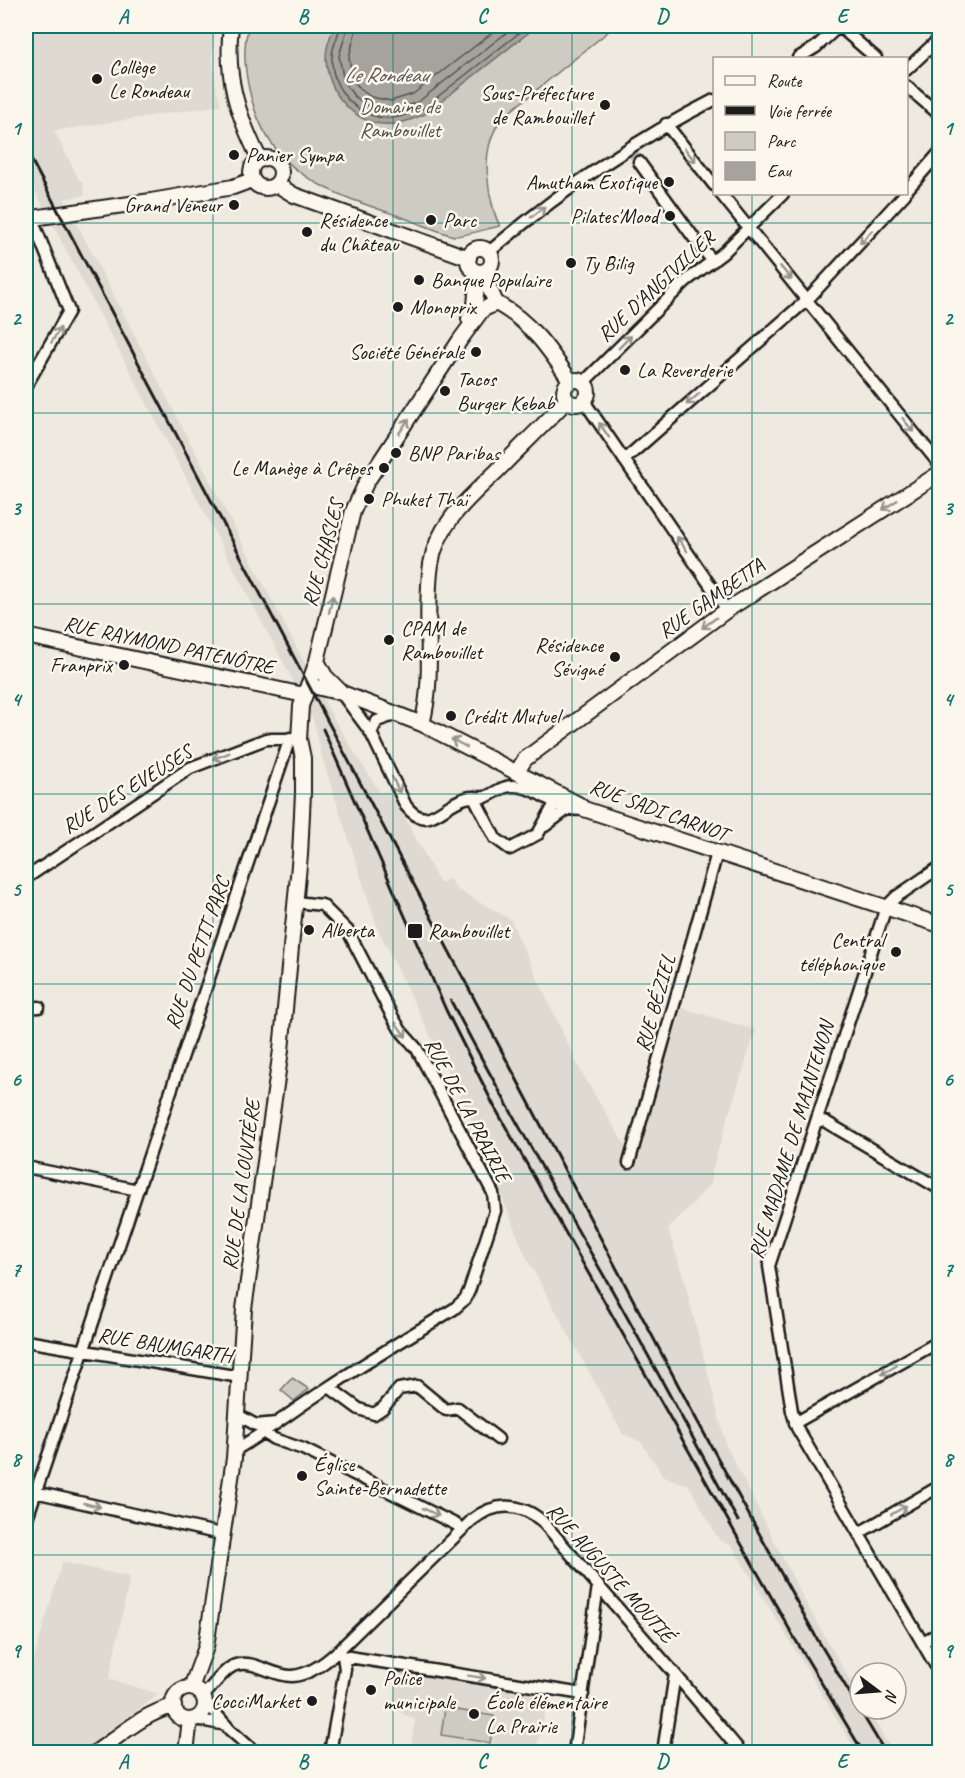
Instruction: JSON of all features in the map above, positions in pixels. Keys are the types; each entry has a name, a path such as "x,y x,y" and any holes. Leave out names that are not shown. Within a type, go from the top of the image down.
{"main road":[{"path":"231,26 229,62 235,101 246,132 260,160"},
{"path":"270,159 278,165 281,174 276,184 264,188 252,180 253,166 260,160 270,159"},
{"path":"29,219 233,187 252,180"},
{"path":"276,184 294,195 469,258"},
{"path":"479,248 491,250 492,264 487,270 480,272 472,269 469,258 472,252 479,248"},
{"path":"480,272 496,303 529,325 577,383 587,390 584,401 577,404 567,400"},
{"path":"460,340 475,306 480,272"},
{"path":"460,340 482,310 496,303"},
{"name":"RUE CHASLES","path":"306,690 317,661 358,498 460,340"},
{"path":"567,400 564,390 577,383"},
{"path":"422,724 427,708 430,582 436,546 443,531 463,504 567,400"},
{"name":"RUE GAMBETTA","path":"521,778 525,759 727,610 939,473"},
{"name":"RUE RAYMOND PATENÔTRE","path":"26,636 306,690"},
{"path":"317,661 325,676 342,693"},
{"name":"RUE SADI CARNOT","path":"306,690 342,693 422,724 501,764 557,798 578,804 584,809 939,925"},
{"name":"RUE DE LA LOUVIÈRE","path":"199,1695 235,1450 244,1309 281,1050 296,902 303,793 292,742 306,690"},
{"path":"186,1752 193,1719 205,1708 199,1695 178,1693 174,1706 177,1714 193,1719"},
{"path":"96,1752 159,1710 174,1706"},
{"path":"108,1752 128,1730"}],"street":[{"path":"800,57 816,47 839,26 875,57"},
{"path":"908,68 939,38"},
{"path":"908,88 939,115"},
{"path":"491,250 573,184 634,155 666,124 713,100"},
{"path":"666,124 713,184"},
{"path":"908,190 939,152"},
{"path":"634,155 713,261"},
{"path":"722,195 808,299 939,465"},
{"name":"RUE D'ANGIVILLER","path":"577,383 686,281 713,261 782,195"},
{"path":"624,460 808,299 903,195"},
{"path":"26,386 69,311 29,219"},
{"path":"584,401 727,610"},
{"path":"342,693 371,734 412,814 427,819 466,798 487,796 521,778 539,795 557,798 569,808 580,811 584,809"},
{"path":"371,734 377,721 397,714"},
{"name":"RUE DES EVEUSES","path":"26,878 190,768 266,739 292,742"},
{"path":"286,749 292,742"},
{"path":"286,749 292,742"},
{"name":"RUE DU PETIT PARC","path":"26,1521 30,1491 84,1351 286,749"},
{"path":"496,763 504,774 506,787"},
{"path":"539,795 545,824"},
{"path":"474,797 495,837 510,849 533,838 545,824 569,808"},
{"path":"545,824 557,798"},
{"name":"RUE BÉZIEL","path":"628,1163 717,853"},
{"path":"886,907 896,897 939,867"},
{"name":"RUE DE LA PRAIRIE","path":"235,1450 264,1433 329,1387 454,1309 465,1299 495,1211 493,1193 469,1147 417,1049 401,1031 391,1014 348,931 322,905 296,902"},
{"name":"RUE MADAME DE MAINTENON","path":"886,907 769,1266 795,1423 939,1673"},
{"path":"26,1008 39,1007"},
{"path":"817,1119 826,1122 939,1189"},
{"path":"26,1167 138,1190"},
{"name":"RUE BAUMGARTH","path":"26,1341 240,1377"},
{"path":"795,1423 939,1341"},
{"path":"329,1387 359,1409 374,1414 383,1408 399,1389 417,1386 446,1410 458,1408 498,1439"},
{"path":"238,1415 256,1425 276,1423"},
{"path":"264,1433 303,1449 457,1525 461,1530"},
{"path":"859,1533 939,1486"},
{"path":"30,1491 221,1534"},
{"name":"RUE AUGUSTE MOUTIÉ","path":"199,1695 225,1671 239,1664 250,1665 285,1676 296,1676 340,1654 479,1514 492,1508 511,1506 528,1510 542,1521 741,1752"},
{"path":"574,1752 598,1586"},
{"path":"922,1642 939,1633"},
{"path":"330,1752 345,1669 340,1654 583,1694"},
{"path":"663,1752 675,1674"},
{"path":"199,1695 226,1726 255,1752"},
{"path":"193,1719 226,1726"}],"shaded area":[{"path":"26,26 217,26 212,56 221,105 54,131 82,181 85,195 64,199 331,714 380,793 388,790 397,803 438,880 441,883 450,879 456,889 510,919 580,1070 631,1155 675,1006 756,1030 712,1171 711,1184 668,1229 684,1279 726,1445 803,1598 848,1677 848,1721 874,1721 893,1752 857,1752 732,1546 719,1540 689,1485 664,1477 641,1442 623,1434 525,1255 473,1123 378,929 323,761 313,719 26,174"},
{"path":"62,1562 130,1577 109,1679 159,1694 84,1752 26,1752 26,1686"},
{"name":"École élémentaire La Prairie","path":"399,1669 549,1694 536,1752 410,1752 415,1720 392,1708"}],"green space":[{"name":"Domaine de Rambouillet","path":"249,26 615,26 501,119 489,146 487,164 488,184 500,226 455,236 326,188 287,162 271,143 259,121 250,93 245,60"},
{"path":"292,1378 309,1389 294,1401 281,1390"},
{"path":"445,1708 494,1716 490,1743 441,1735"}],"water":[{"name":"Le Rondeau","path":"335,26 537,26 425,114 394,124 380,124 367,120 346,106 331,83 326,57"}],"tunnel":[{"path":"633,154 639,162"}],"railway":[{"path":"26,150 693,1413 816,1637 885,1752"},
{"path":"323,729 446,1010 494,1106 795,1639 863,1752"},
{"path":"451,1001 738,1521"}],"place":[{"name":"Collège Le Rondeau","path":"97,79"},
{"name":"Sous-Préfecture de Rambouillet","path":"605,105"},
{"name":"Panier Sympa","path":"234,155"},
{"name":"Amutham Exotique","path":"669,182"},
{"name":"Grand Veneur","path":"234,205"},
{"name":"Pilates'Mood","path":"670,216"},
{"name":"Parc","path":"431,220"},
{"name":"Résidence du Château","path":"307,232"},
{"name":"Ty Bilig","path":"571,263"},
{"name":"Banque Populaire","path":"419,280"},
{"name":"Monoprix","path":"398,307"},
{"name":"Société Générale","path":"476,352"},
{"name":"La Reverderie","path":"625,370"},
{"name":"Tacos Burger Kebab","path":"445,391"},
{"name":"BNP Paribas","path":"396,453"},
{"name":"Le Manège à Crêpes","path":"384,468"},
{"name":"Phuket Thaï","path":"369,499"},
{"name":"CPAM de Rambouillet","path":"389,640"},
{"name":"Résidence Sévigné","path":"615,657"},
{"name":"Franprix","path":"124,665"},
{"name":"Crédit Mutuel","path":"451,716"},
{"name":"Alberta","path":"309,930"},
{"name":"Rambouillet","path":"415,931"},
{"name":"Central téléphonique","path":"896,952"},
{"name":"Église Sainte-Bernadette","path":"302,1476"},
{"name":"Police municipale","path":"371,1690"},
{"name":"CocciMarket","path":"312,1701"},
{"name":"École élémentaire La Prairie","path":"474,1714"}]}
